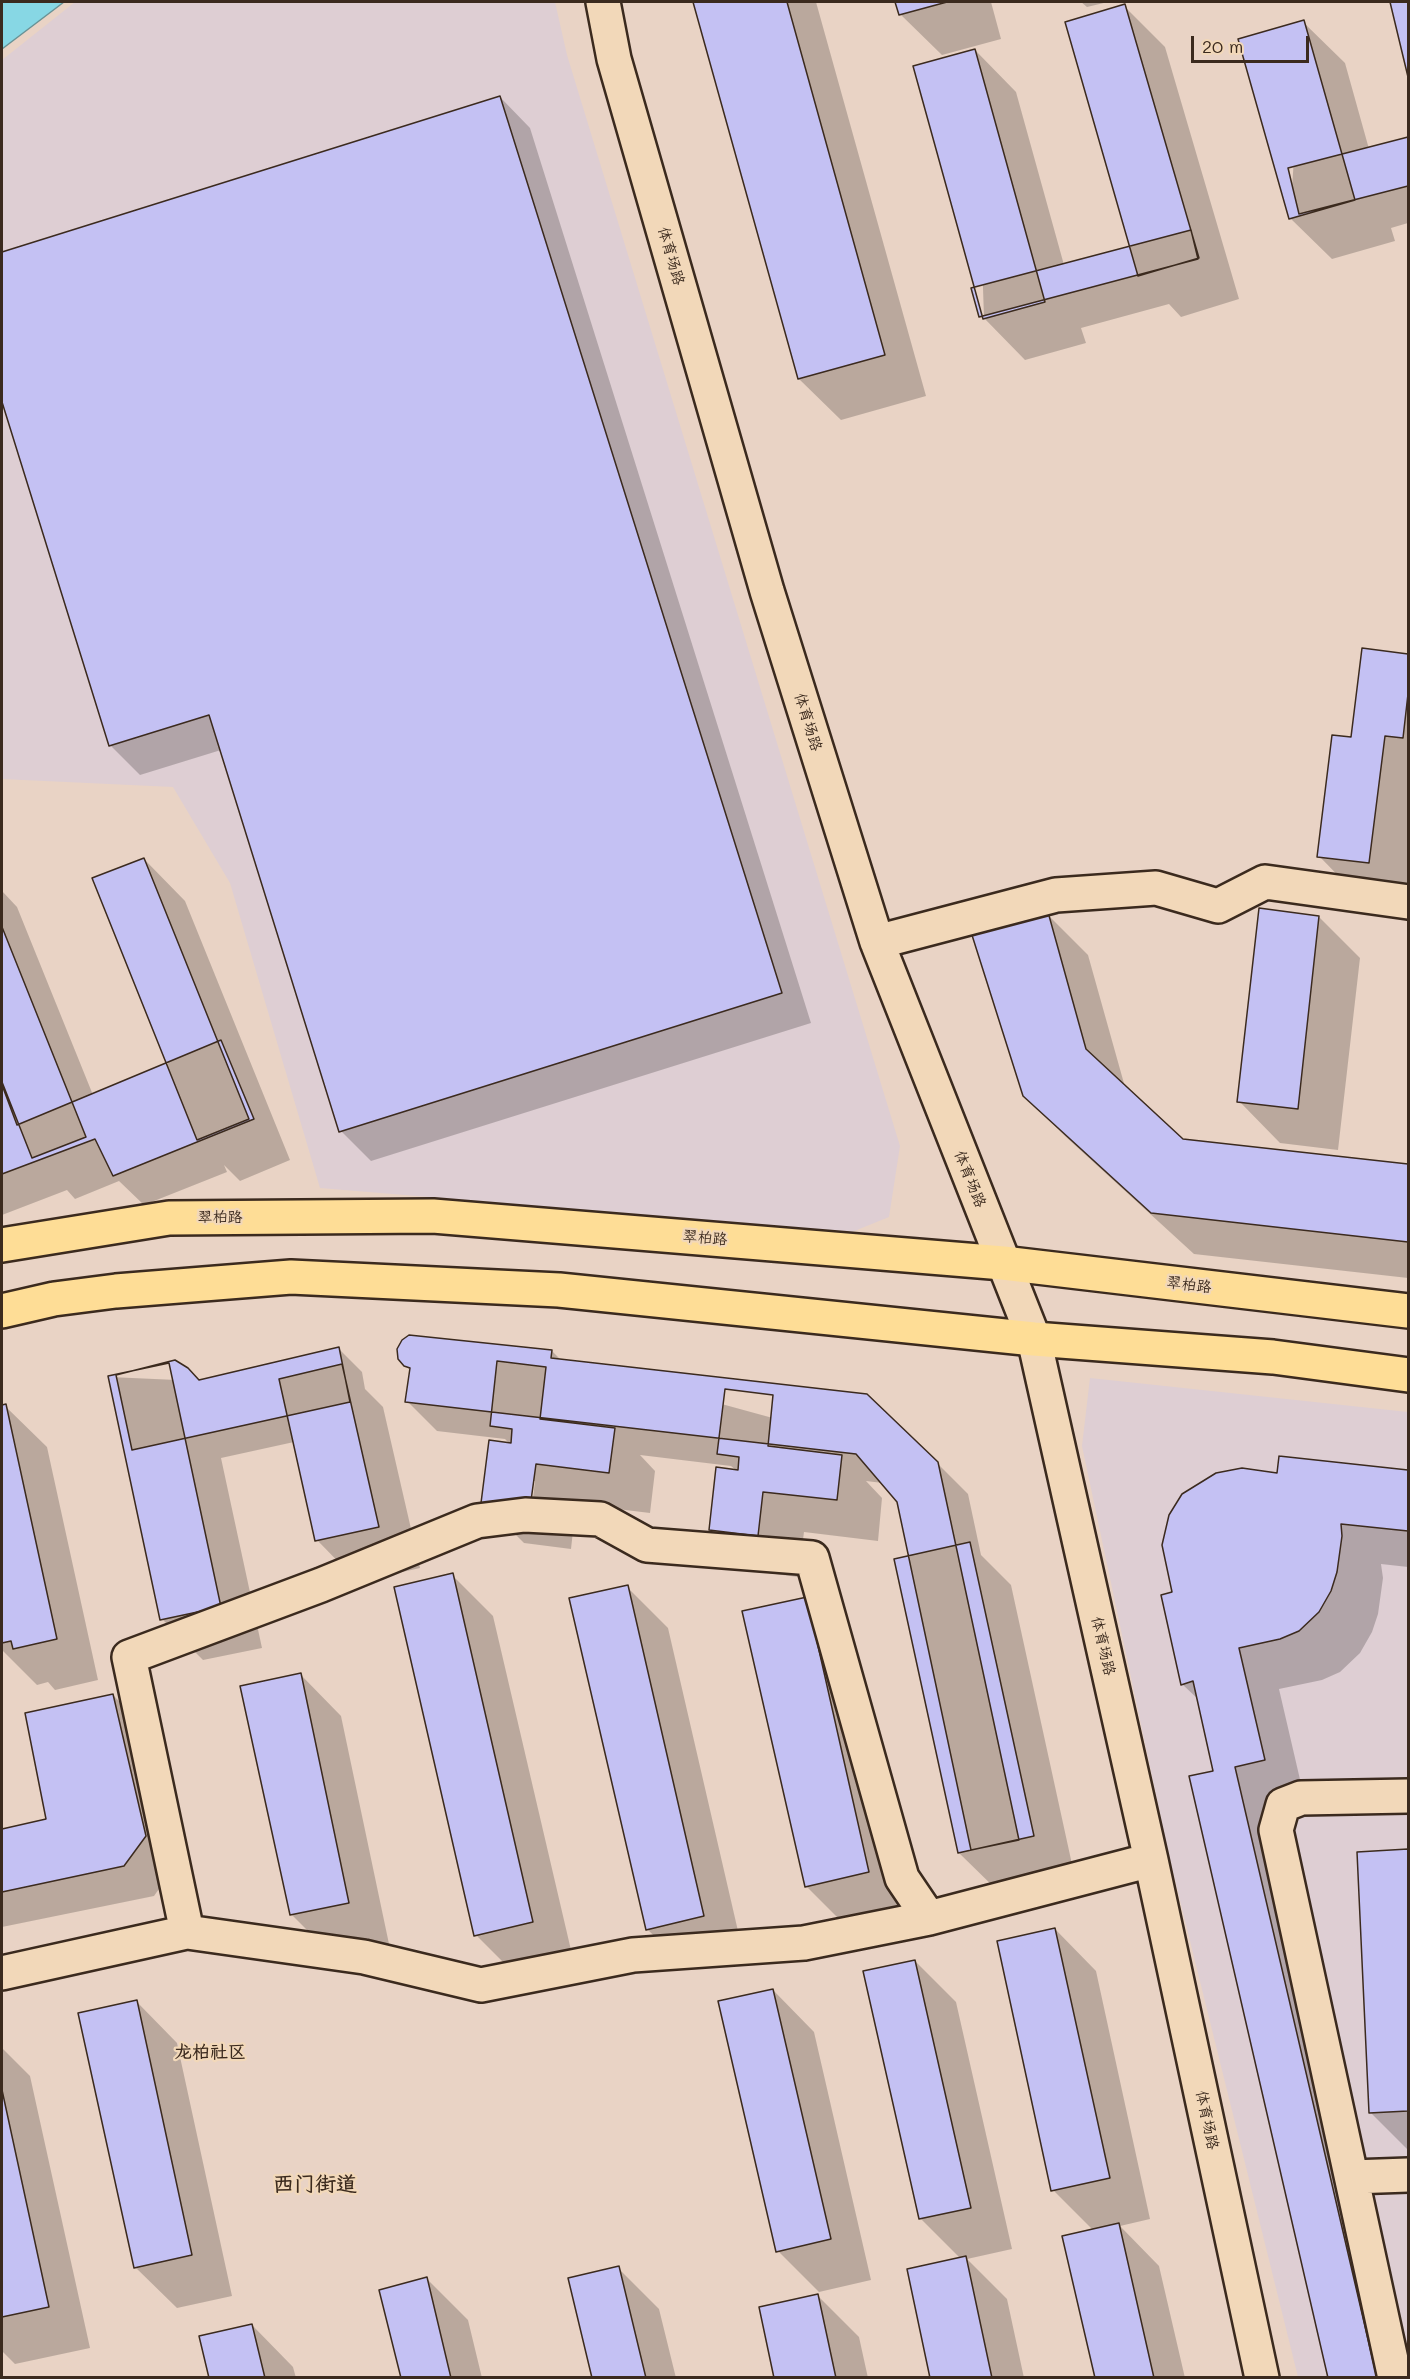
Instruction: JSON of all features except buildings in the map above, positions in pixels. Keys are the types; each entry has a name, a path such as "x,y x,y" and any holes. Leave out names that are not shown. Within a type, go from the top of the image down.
{"main road":[{"name":"翠柏路","path":"2,1245 169,1218 433,1216 1003,1263 1408,1311"},
{"path":"2,1311 54,1299 116,1291 291,1277 559,1290 1034,1339 1273,1358 1408,1375"}],"street":[{"name":"体育场路","path":"603,2 614,59 758,557 877,942 1034,1339 1151,1860 1262,2378"},
{"path":"877,942 1056,895 1156,888 1218,906 1265,882 1408,902"},
{"path":"187,1932 129,1657 321,1585 477,1521 525,1515 600,1519 647,1545 812,1558 902,1878 928,1918"},
{"path":"1395,2378 1276,1830 1283,1805 1301,1798 1408,1796"},
{"path":"2,1973 187,1932 364,1957 481,1985 633,1956 804,1943 928,1918 1151,1860"},
{"path":"1352,2177 1408,2175"}],"shaded area":[{"path":"75,2 555,2 567,55 900,1146 889,1217 852,1232 320,1188 230,883 173,787 2,779 2,60"},
{"path":"1090,1378 1408,1412 1408,2377 1298,2377 1168,1852 1082,1446"}],"water":[{"path":"2,2 64,2 2,49"}],"district":[{"name":"龙柏社区","path":"210,2052"},
{"name":"西门街道","path":"315,2185"}]}
